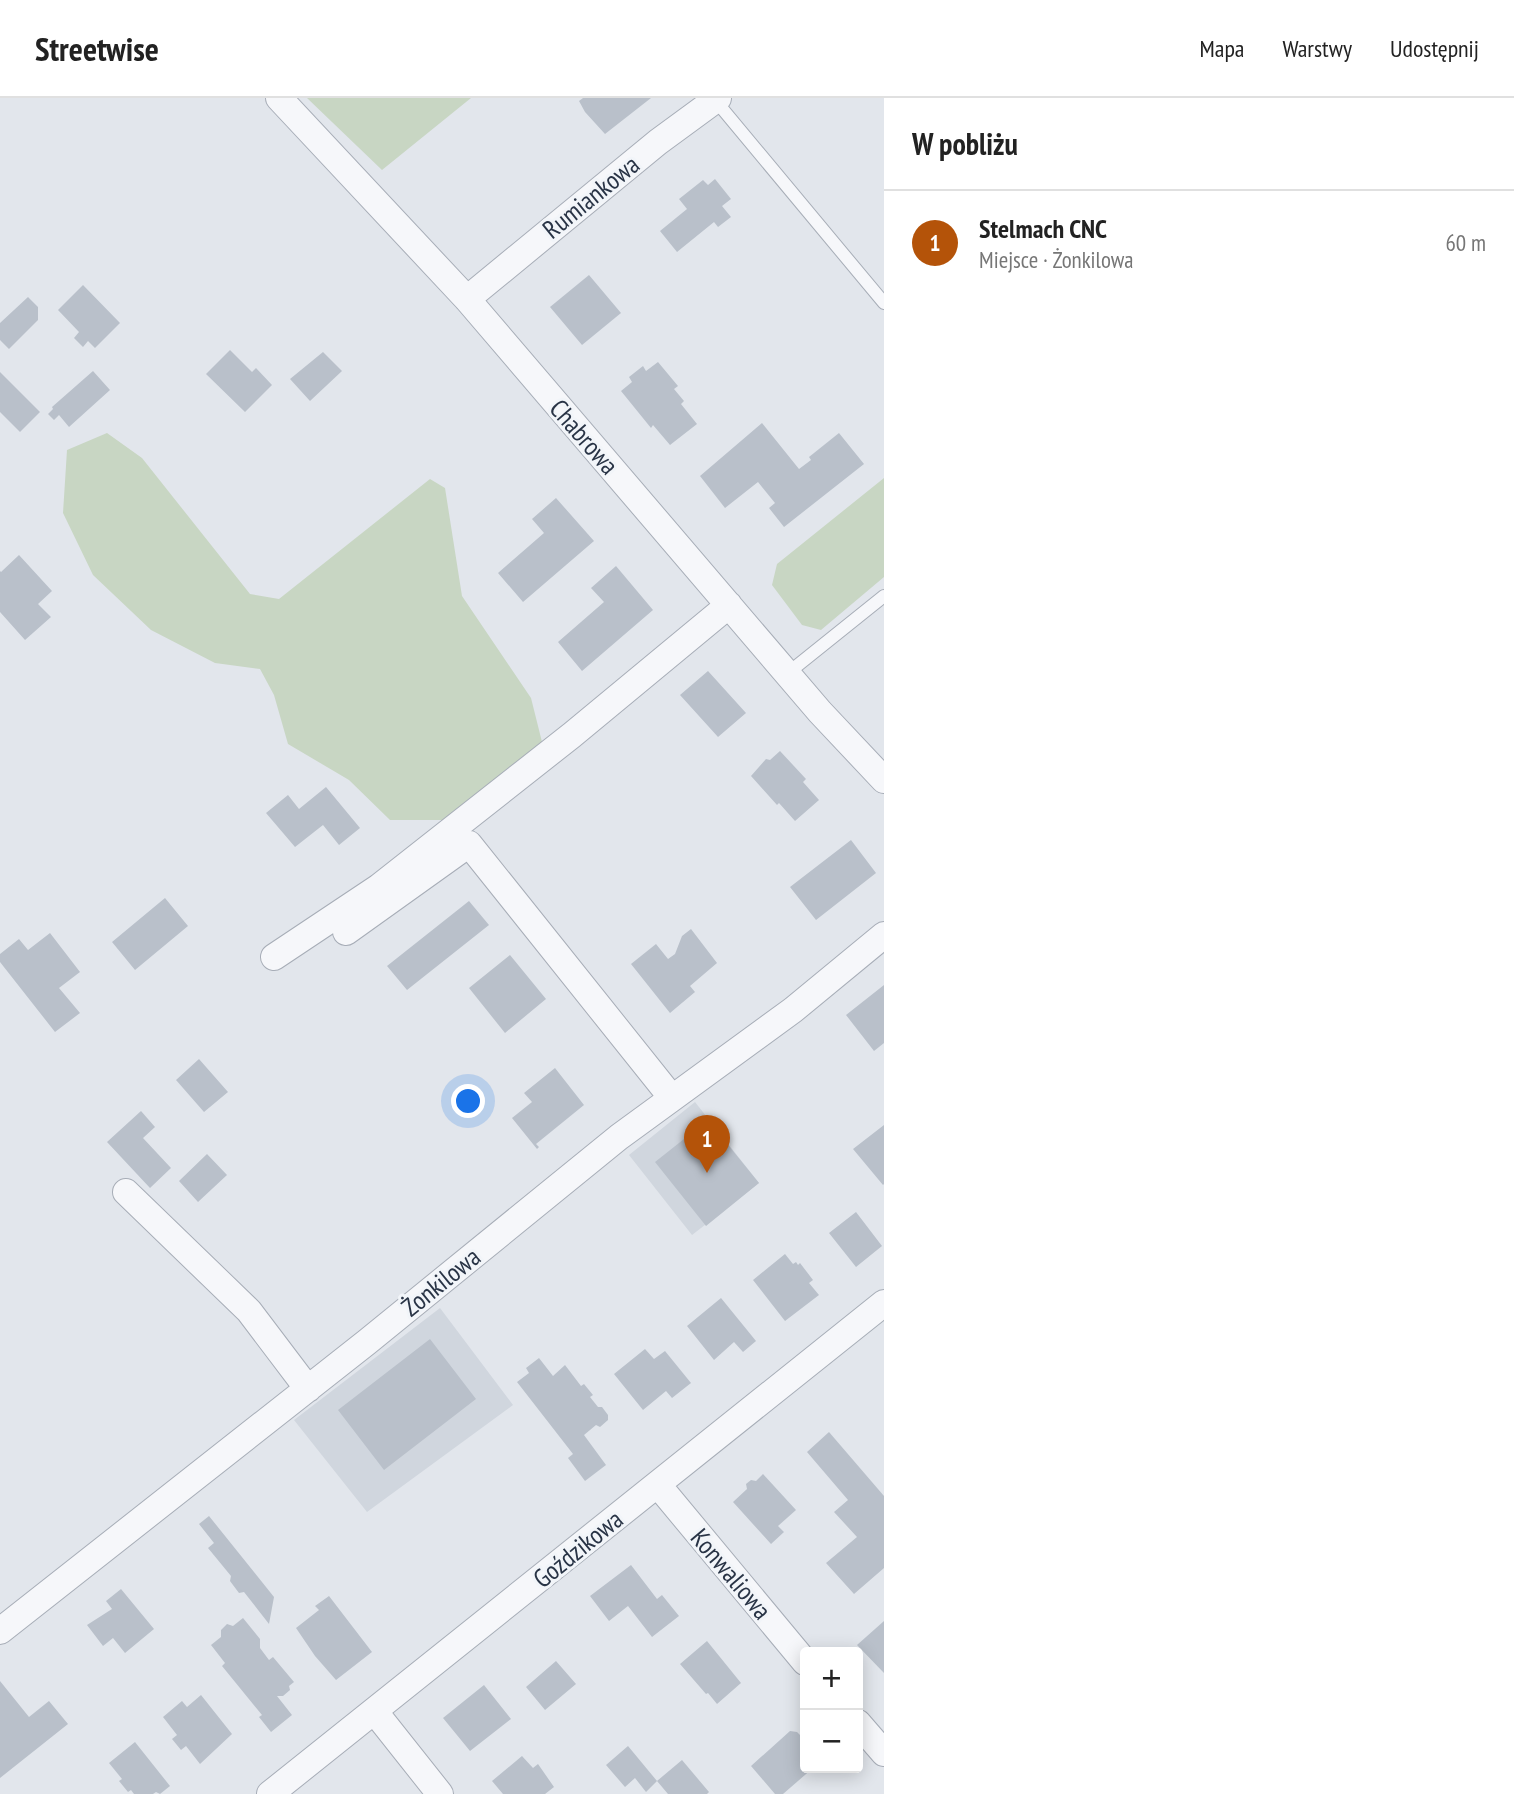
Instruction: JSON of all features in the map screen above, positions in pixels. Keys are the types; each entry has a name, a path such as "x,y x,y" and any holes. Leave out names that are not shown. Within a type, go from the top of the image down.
{"street":[{"name":"Chabrowa","path":"279,98 467,299 820,712 884,780"},
{"name":"Rumiankowa","path":"467,299 658,142 716,99"},
{"path":"274,957 379,887 572,735 729,605"},
{"path":"346,932 469,844 672,1098"},
{"name":"Żonkilowa","path":"0,1631 308,1389 619,1137 793,1010 884,936"},
{"path":"126,1192 249,1311 308,1389"},
{"name":"Goździkowa","path":"270,1794 884,1303"},
{"name":"Konwaliowa","path":"658,1485 800,1656"},
{"path":"375,1712 440,1794"},
{"path":"863,1729 884,1753"}],"lane":[{"path":"716,99 884,303"},
{"path":"788,673 884,596"}],"shaded area":[{"path":"695,1102 759,1183 692,1235 629,1155"},
{"path":"440,1308 513,1405 367,1512 294,1420"}],"green space":[{"path":"307,98 471,98 382,170"},
{"path":"107,433 142,458 250,594 279,599 430,479 445,488 462,596 531,698 542,742 445,820 390,820 349,780 288,744 274,695 260,669 215,663 151,630 93,575 63,513 67,450"},
{"path":"884,478 884,577 821,630 802,625 772,585 777,564"}],"building":[{"path":"583,98 651,98 605,134 585,112 579,101"},
{"path":"715,179 731,199 722,206 731,217 718,227 714,222 677,252 660,231 687,209 679,199 703,180 708,185"},
{"path":"589,275 621,313 582,345 550,307"},
{"path":"83,285 120,323 95,348 88,341 83,347 74,338 79,332 58,310"},
{"path":"28,297 38,307 38,320 9,349 0,340 0,323"},
{"path":"230,350 252,372 256,368 272,385 245,412 206,374"},
{"path":"323,352 342,371 310,401 290,379"},
{"path":"658,362 678,386 674,389 684,401 681,404 697,424 670,445 653,425 651,428 621,391 632,382 629,377 643,366 646,371"},
{"path":"93,371 110,390 69,427 59,415 54,420 48,414 52,407"},
{"path":"0,372 40,412 20,432 0,412"},
{"path":"762,423 799,469 811,460 809,457 839,433 864,464 784,527 769,508 775,503 758,482 725,508 700,476"},
{"path":"556,498 594,541 523,602 498,573 544,533 532,519"},
{"path":"19,555 52,591 38,604 51,617 25,640 0,612 0,571"},
{"path":"616,566 653,610 582,671 558,642 604,602 591,588"},
{"path":"708,671 746,713 718,737 680,695"},
{"path":"780,751 806,779 803,782 819,800 795,821 751,776 766,759 770,760"},
{"path":"326,787 360,828 339,845 323,825 295,847 266,813 288,795 299,809"},
{"path":"851,840 876,873 816,920 790,887"},
{"path":"165,898 188,926 135,970 112,942"},
{"path":"469,901 489,925 407,990 387,966"},
{"path":"691,929 717,963 690,986 695,992 670,1013 631,964 656,944 668,959 675,954 682,936"},
{"path":"50,933 80,972 59,988 80,1013 55,1032 0,962 0,954 19,939 28,950"},
{"path":"510,955 546,999 505,1033 469,988"},
{"path":"884,985 884,1043 874,1051 846,1015"},
{"path":"199,1059 228,1092 204,1112 176,1080"},
{"path":"555,1068 584,1105 536,1144 539,1147 537,1149 512,1118 532,1102 524,1093"},
{"path":"141,1111 155,1127 143,1138 171,1168 150,1188 107,1142"},
{"path":"708,1120 759,1183 706,1226 655,1162"},
{"path":"884,1125 884,1184 883,1185 853,1149"},
{"path":"207,1154 227,1175 198,1202 179,1181"},
{"path":"856,1212 882,1246 856,1267 829,1233"},
{"path":"785,1254 793,1264 800,1263 813,1280 809,1283 819,1295 785,1321 753,1280"},
{"path":"721,1298 756,1341 743,1352 734,1342 714,1360 687,1326"},
{"path":"430,1339 476,1399 384,1470 338,1410"},
{"path":"645,1349 654,1359 665,1351 691,1383 672,1398 666,1391 643,1410 614,1374"},
{"path":"539,1358 553,1376 565,1365 581,1386 584,1384 593,1395 590,1397 598,1407 602,1407 608,1415 608,1420 600,1427 596,1425 584,1435 606,1465 585,1481 568,1458 573,1454 517,1382 529,1373 526,1368"},
{"path":"829,1432 884,1496 884,1568 854,1594 826,1563 857,1537 834,1512 848,1500 807,1452"},
{"path":"763,1474 796,1510 778,1526 784,1532 771,1544 733,1502 747,1489 746,1484 751,1480 756,1481"},
{"path":"209,1516 274,1597 269,1624 244,1592 239,1593 230,1581 231,1576 208,1548 214,1543 199,1524"},
{"path":"631,1565 657,1599 662,1595 679,1616 652,1637 628,1606 609,1621 590,1596"},
{"path":"121,1589 154,1629 125,1653 113,1638 103,1646 87,1625 112,1609 106,1601"},
{"path":"329,1596 372,1652 336,1680 296,1628 319,1610 315,1606"},
{"path":"243,1618 260,1639 260,1648 269,1660 273,1657 294,1682 283,1696 277,1696 292,1715 271,1732 259,1717 262,1715 222,1666 225,1663 211,1645 221,1637 221,1630 227,1624 233,1626"},
{"path":"884,1621 884,1673 863,1651 863,1647 857,1645"},
{"path":"707,1641 741,1683 717,1704 680,1664"},
{"path":"556,1661 576,1684 545,1710 526,1687"},
{"path":"0,1681 29,1717 49,1701 68,1724 0,1778"},
{"path":"484,1685 511,1719 470,1751 443,1718"},
{"path":"201,1695 232,1734 200,1764 186,1746 181,1750 172,1739 177,1735 163,1717 182,1701 187,1707"},
{"path":"790,1731 800,1735 800,1773 807,1773 783,1794 775,1794 751,1766"},
{"path":"135,1742 170,1786 160,1794 134,1794 131,1790 128,1792 119,1781 122,1779 109,1763"},
{"path":"628,1746 657,1781 646,1792 635,1778 625,1787 606,1765"},
{"path":"522,1756 533,1768 538,1764 554,1787 545,1794 503,1794 492,1781"},
{"path":"682,1760 709,1792 707,1794 668,1794 657,1781"}],"place":[{"name":"Stelmach CNC","path":"707,1173"}]}
